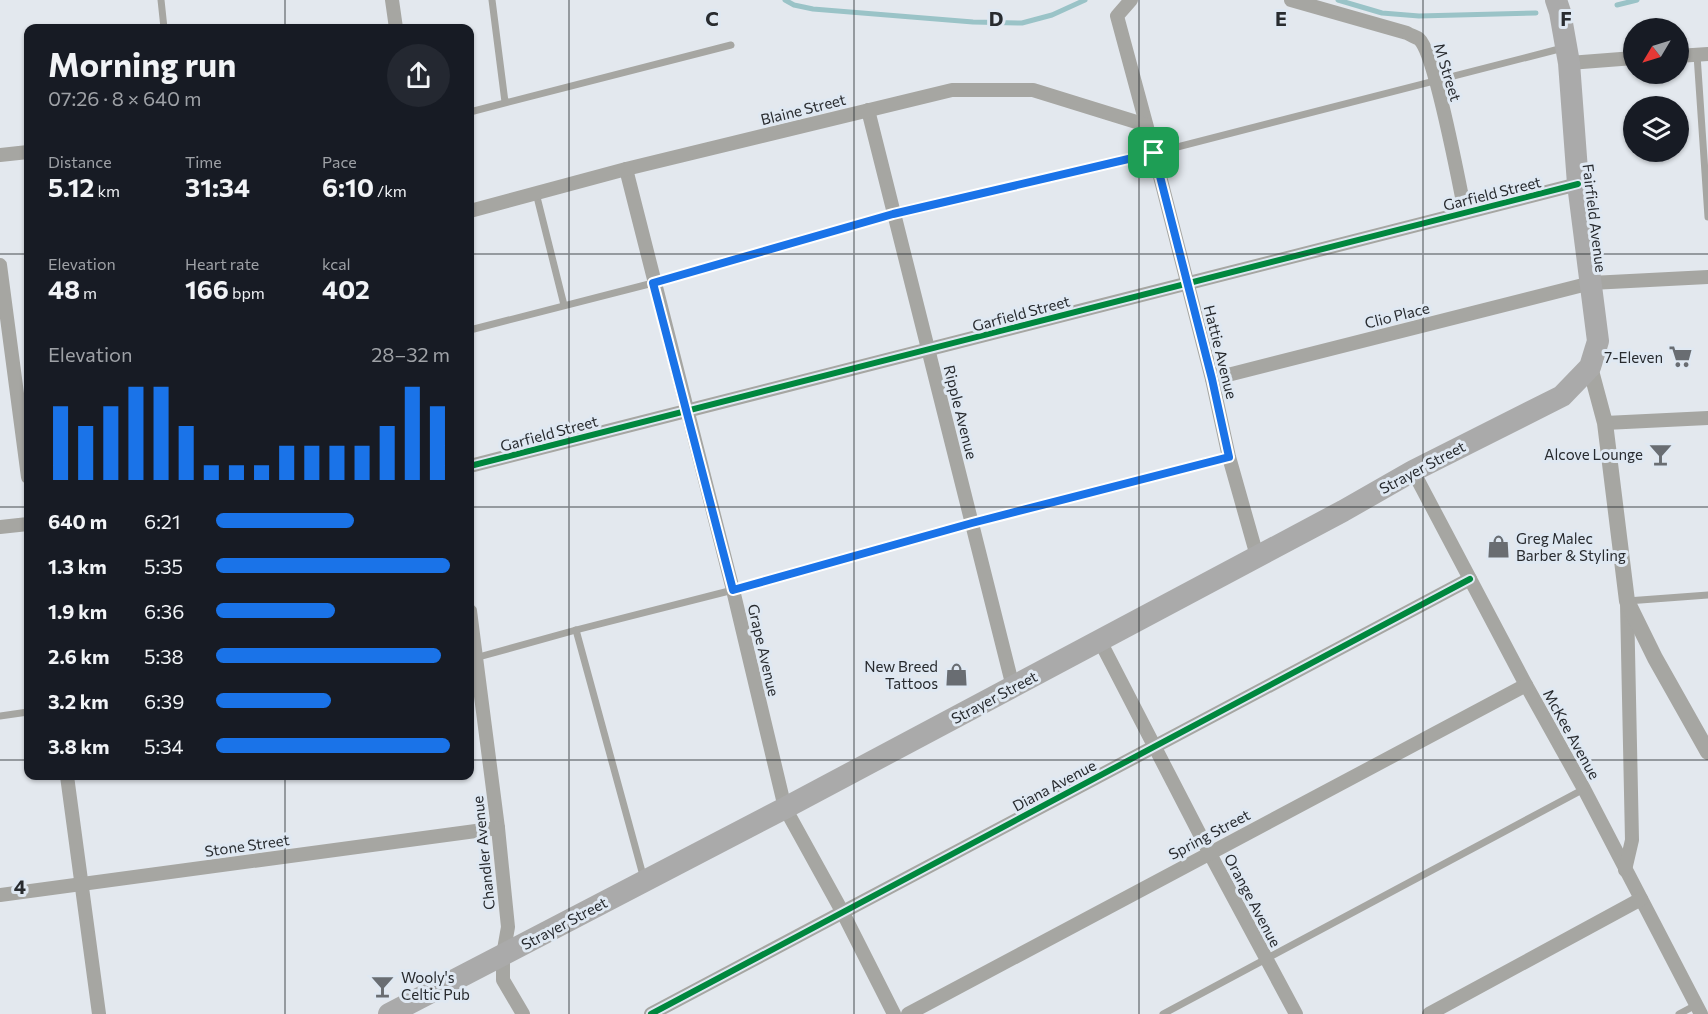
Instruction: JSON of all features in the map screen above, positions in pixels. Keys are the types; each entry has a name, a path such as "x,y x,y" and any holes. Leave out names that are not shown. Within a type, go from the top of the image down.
{"highway":[{"name":"Fairfield Avenue","path":"1556,0 1567,55 1578,184 1598,341 1590,366"},
{"name":"Strayer Street","path":"389,1014 1014,687 1413,471 1562,396 1590,366"}],"street":[{"path":"392,0 395,24"},
{"name":"Hattie Avenue","path":"1131,0 1117,16 1212,379 1229,457 1257,556"},
{"name":"M Street","path":"1291,0 1407,33 1419,39 1426,51 1436,81 1465,212"},
{"path":"1567,55 1623,58"},
{"name":"Blaine Street","path":"474,210 626,169 952,90 1033,90 1146,125"},
{"name":"Ripple Avenue","path":"868,110 1014,687"},
{"path":"0,155 24,152"},
{"name":"Grape Avenue","path":"626,169 653,283 733,590 785,808 843,913 894,1014"},
{"name":"Garfield Street","path":"474,465 1578,184"},
{"path":"0,270 24,447"},
{"name":"Clio Place","path":"1212,379 1591,283 1708,277"},
{"name":"Fairfield Avenue","path":"1590,366 1605,423 1627,601 1655,658 1708,752"},
{"path":"1605,423 1708,418"},
{"name":"McKee Avenue","path":"1413,471 1526,685 1584,789 1698,1009"},
{"path":"0,527 24,524"},
{"name":"Diana Avenue","path":"651,1014 1470,579"},
{"path":"1625,870 1632,840 1627,601"},
{"name":"Orange Avenue","path":"1100,641 1296,1014"},
{"name":"Chandler Avenue","path":"474,666 498,828 508,927 503,955 503,980 523,1014"},
{"name":"Spring Street","path":"908,1014 1526,685"},
{"path":"68,780 99,1014"},
{"name":"Stone Street","path":"0,895 498,828"},
{"path":"1429,1014 1641,899"}],"lane":[{"path":"161,0 164,24"},
{"path":"492,0 505,102"},
{"path":"474,111 731,45"},
{"path":"1703,54 1708,217"},
{"path":"474,329 653,283 893,214 1154,153 1436,81 1567,55"},
{"path":"536,193 564,305"},
{"path":"474,659 733,590 972,523 1229,457"},
{"path":"1627,601 1708,595"},
{"path":"576,630 645,881"},
{"path":"0,716 24,713"},
{"path":"1163,1014 1584,789"},
{"path":"1679,1014 1698,1009"}],"waterway":[{"path":"785,0 794,5 813,9 973,22 1022,23 1052,15 1085,0"},
{"path":"1338,0 1382,13 1419,16 1536,13"},
{"path":"1617,5 1637,0"}],"cycle path":[{"path":"474,465 1578,184"},
{"path":"651,1014 1470,579"}],"place":[{"name":"7-Eleven","path":"1681,357"},
{"name":"Alcove Lounge","path":"1661,454"},
{"name":"Greg Malec Barber & Styling","path":"1498,547"},
{"name":"New Breed Tattoos","path":"956,675"},
{"name":"Wooly's Celtic Pub","path":"383,986"}],"route":[{"path":"1154,153 1212,379 1229,457 972,523 733,590 653,283 893,214 1154,153"}]}
